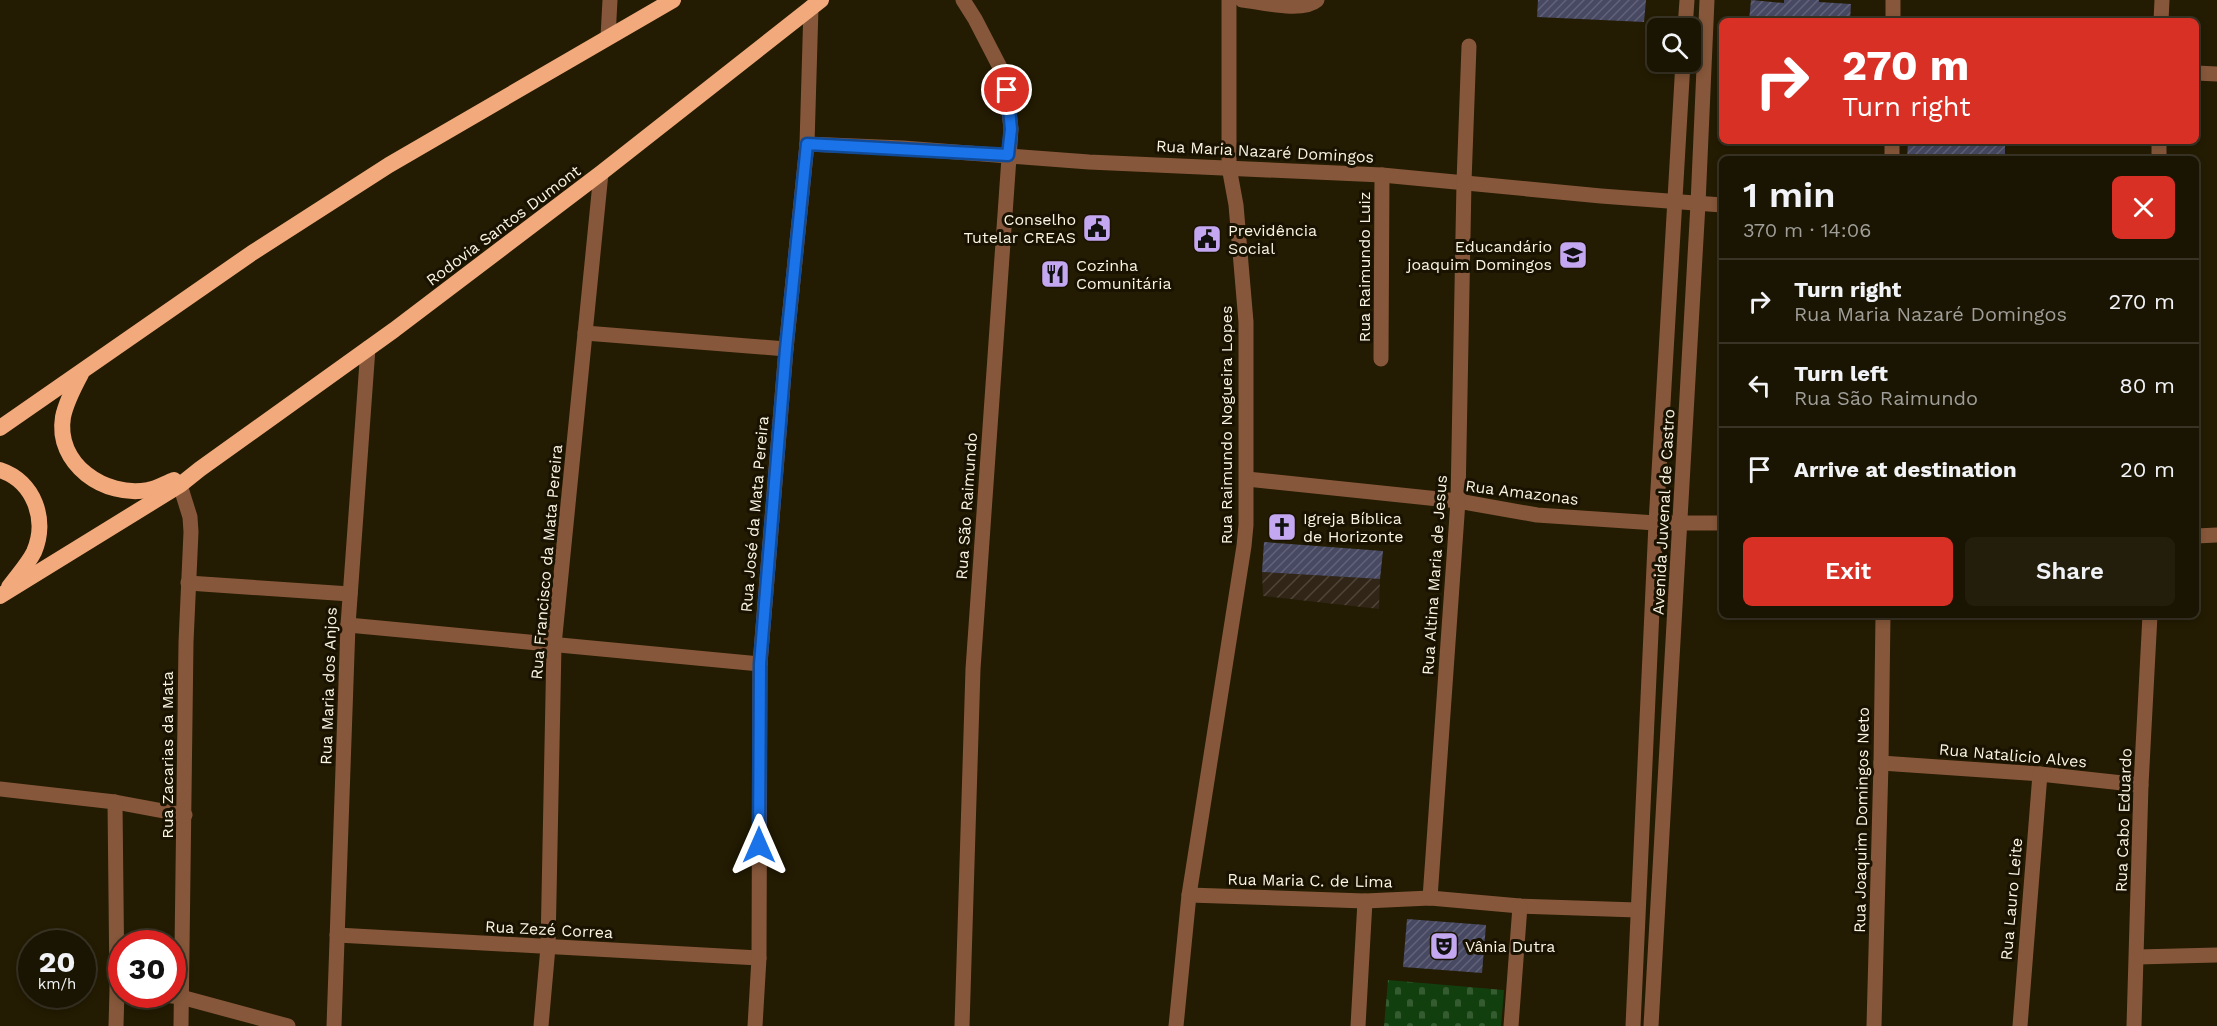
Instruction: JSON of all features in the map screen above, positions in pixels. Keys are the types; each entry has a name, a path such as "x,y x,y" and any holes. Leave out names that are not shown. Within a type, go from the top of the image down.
{"highway":[{"path":"0,428 252,253 389,165 673,0"},
{"name":"Rodovia Santos Dumont","path":"200,469 368,348 601,173 816,3"},
{"path":"81,373 63,418 64,437 70,457 96,482 119,490 148,490 200,469"},
{"path":"3,594 180,485 200,469"},
{"path":"0,470 28,489 39,512 40,522 34,552 3,594"}],"street":[{"path":"608,37 610,0"},
{"name":"Rua São Raimundo","path":"962,1026 973,669 1011,129 1005,77 963,0"},
{"name":"Rua Raimundo Nogueira Lopes","path":"1176,1026 1189,895 1244,546 1247,479 1246,322 1236,205 1229,167 1229,0"},
{"path":"1242,0 1293,6 1310,5 1317,0"},
{"path":"1686,18 1687,0"},
{"name":"Avenida Juvenal de Castro","path":"1651,1026 1698,204 1707,0"},
{"path":"1893,0 1893,18"},
{"path":"2161,18 2162,0"},
{"name":"Rua José da Mata Pereira","path":"755,1026 759,958 760,664 786,349 807,144 816,3"},
{"name":"Rua Altina Maria de Jesus","path":"1430,898 1458,501 1469,46"},
{"name":"Avenida Juvenal de Castro","path":"1633,1026 1656,523 1682,72"},
{"path":"2199,73 2217,74"},
{"name":"Rua Maria Nazaré Domingos","path":"807,144 1008,155 1089,162 1382,174 1674,202 1719,204"},
{"name":"Rua Francisco da Mata Pereira","path":"541,1026 548,947 554,645 601,173"},
{"name":"Rua Raimundo Luiz","path":"1381,359 1382,174"},
{"path":"585,333 786,349"},
{"name":"Rua Maria dos Anjos","path":"334,1026 348,625 368,348"},
{"name":"Rua Amazonas","path":"1247,479 1458,501 1537,515 1656,523 1719,523"},
{"name":"Rua Zacarias da Mata","path":"180,485 190,517 182,930"},
{"path":"2199,536 2217,535"},
{"path":"188,583 350,594"},
{"name":"Rua Joaquim Domingos Neto","path":"1874,1026 1883,618"},
{"name":"Rua Cabo Eduardo","path":"2134,1026 2141,785 2150,618"},
{"path":"348,625 760,664"},
{"name":"Rua Natalicio Alves","path":"1881,763 2040,774 2141,785"},
{"name":"Rua Lauro Leite","path":"2019,1026 2040,774"},
{"path":"0,789 115,802 185,815"},
{"path":"115,802 118,930"},
{"name":"Rua Maria C. de Lima","path":"1189,895 1365,901 1430,898"},
{"path":"1430,898 1520,906 1637,910"},
{"path":"1358,1026 1365,901"},
{"path":"1511,1026 1520,906"},
{"name":"Rua Zezé Correa","path":"337,935 759,958"},
{"path":"2137,957 2217,956"},
{"path":"186,999 288,1026"},
{"path":"116,1026 118,1008"},
{"name":"Rua Zacarias da Mata","path":"181,1008 181,1026"}],"shaded area":[{"path":"1262,572 1380,579 1379,609 1263,596"}],"green space":[{"path":"1388,980 1504,990 1501,1026 1384,1026"}],"building":[{"path":"1538,0 1646,0 1644,22 1537,17"},
{"path":"1751,0 1784,3 1784,0 1819,0 1819,2 1851,4 1850,18 1749,18"},
{"path":"1908,144 2005,144 2005,156 1907,156"},
{"path":"1264,542 1383,551 1380,579 1262,572"},
{"name":"Vânia Dutra","path":"1407,919 1486,925 1482,973 1403,967"}],"place":[{"name":"Conselho Tutelar CREAS","path":"1097,228"},
{"name":"Previdência Social","path":"1207,239"},
{"name":"Educandário joaquim Domingos","path":"1573,255"},
{"name":"Cozinha Comunitária","path":"1055,274"},
{"name":"Igreja Bíblica de Horizonte","path":"1282,527"},
{"name":"Vânia Dutra","path":"1444,946"}],"route":[{"path":"759,845 760,664 786,349 807,144 1008,155 1011,129 1007,90"}]}
